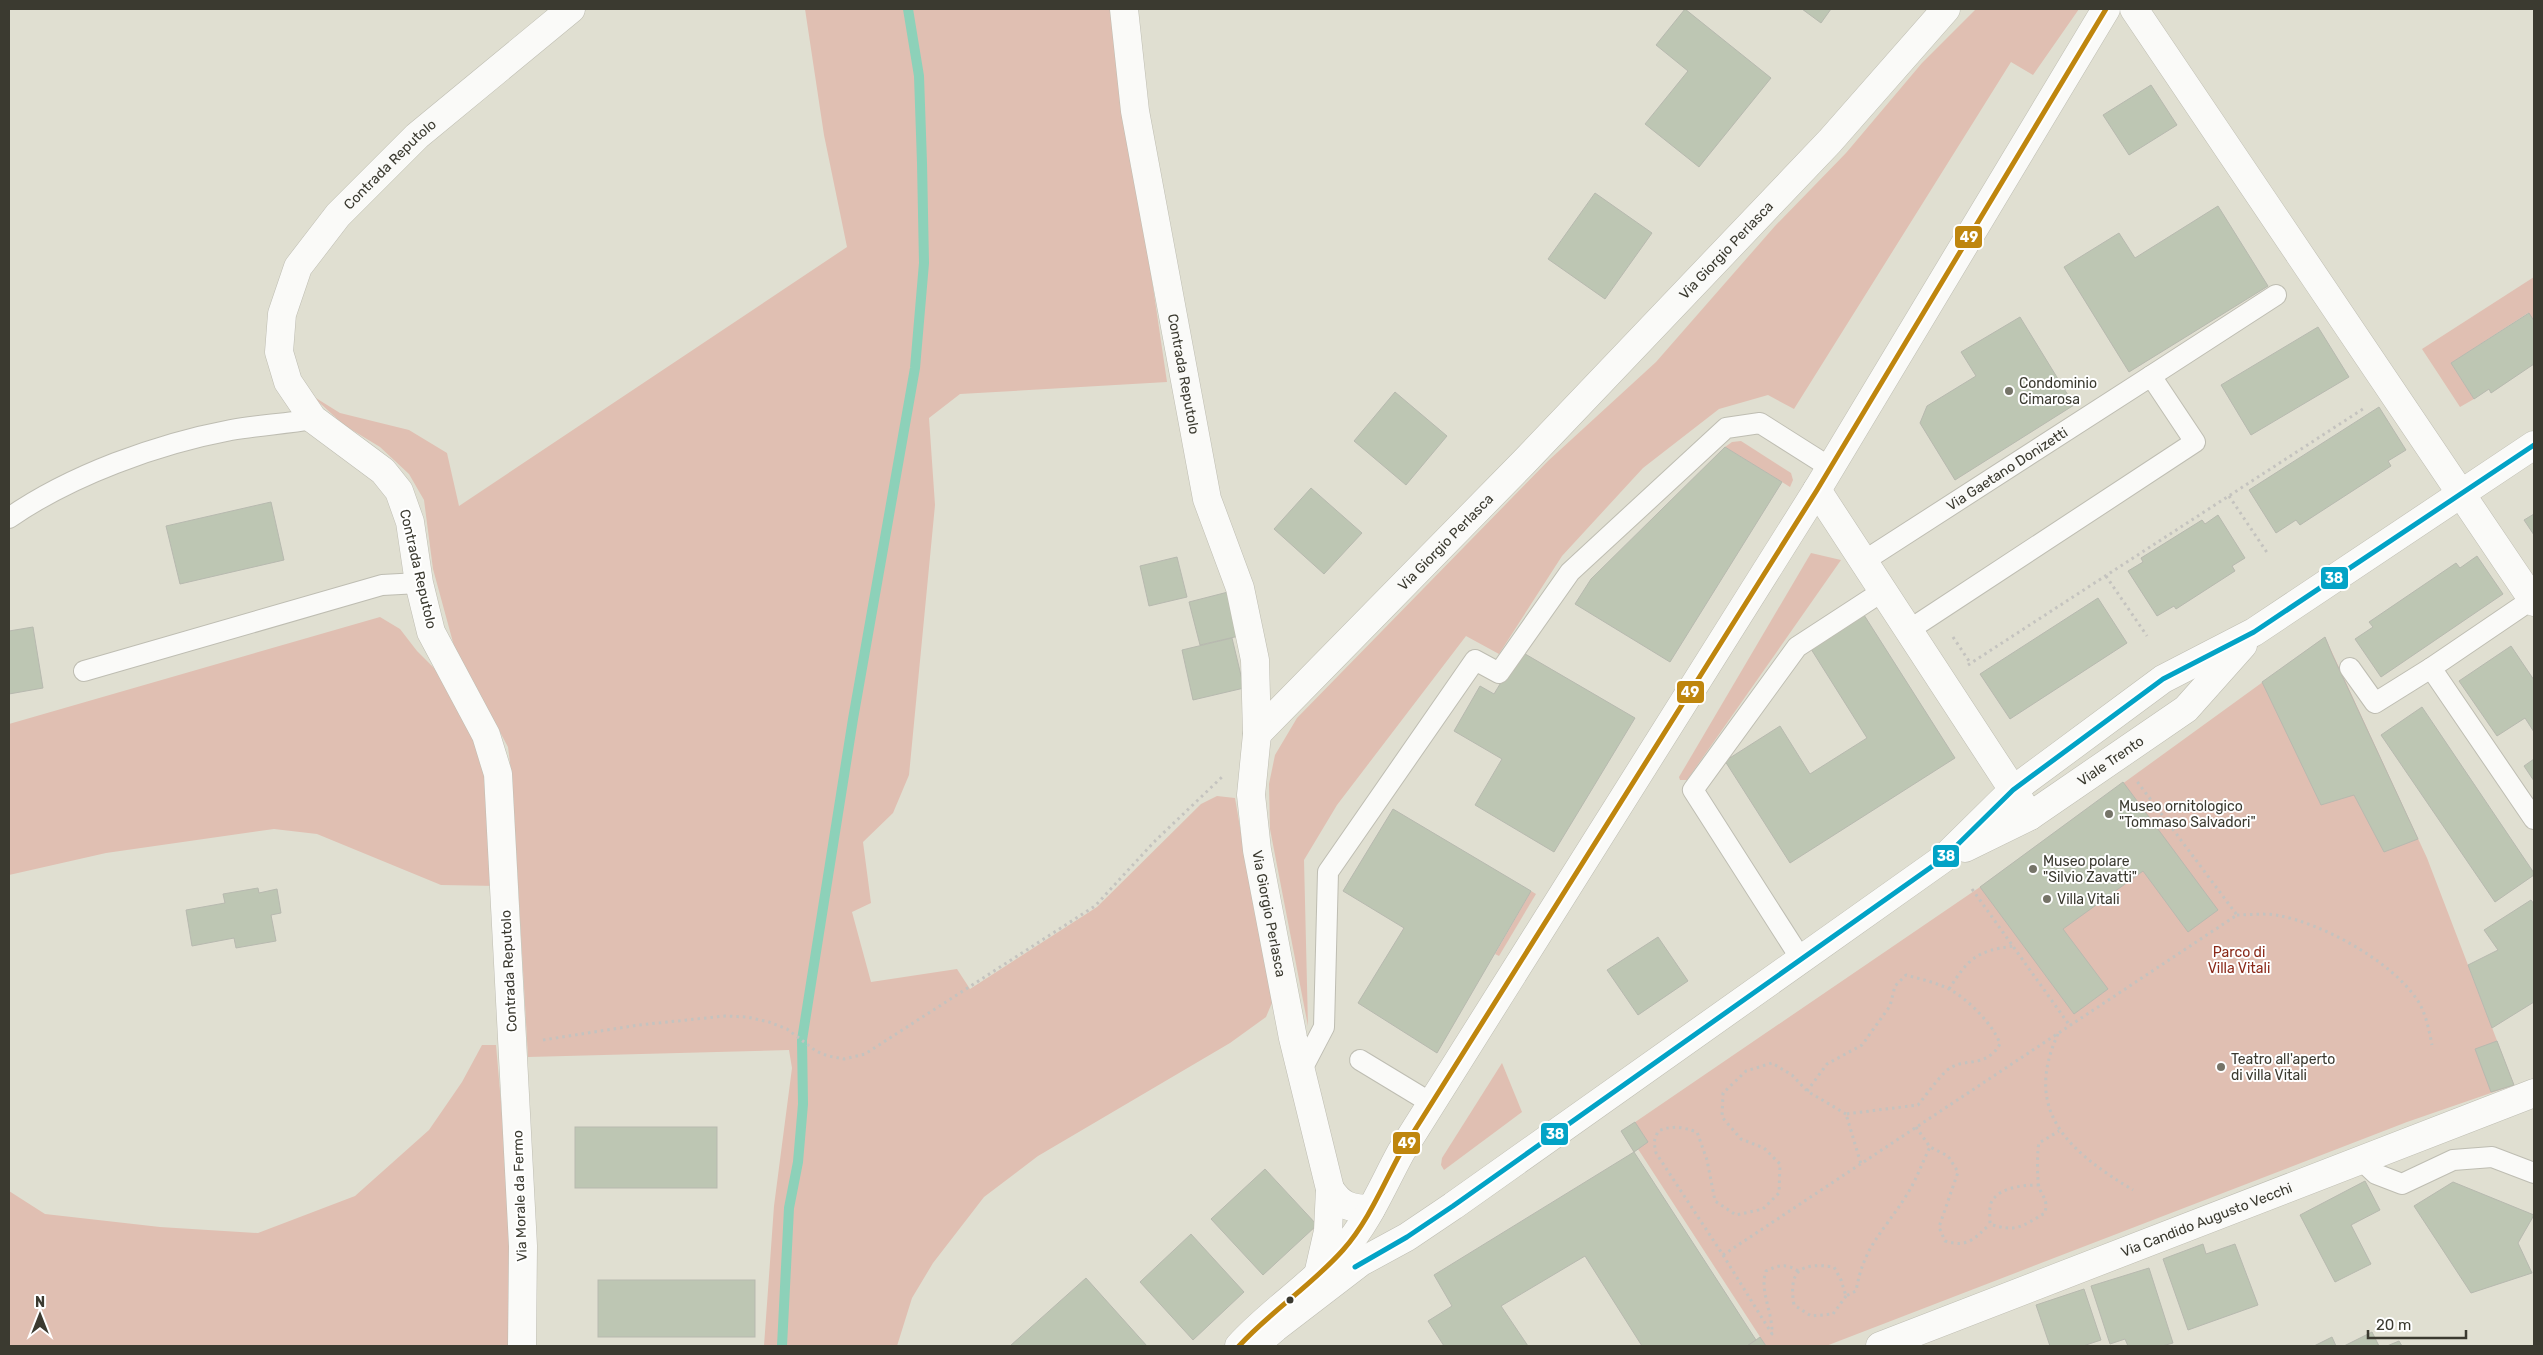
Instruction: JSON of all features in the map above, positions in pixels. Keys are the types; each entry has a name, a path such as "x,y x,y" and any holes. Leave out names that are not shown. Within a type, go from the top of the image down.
{"street":[{"name":"Contrada Reputolo","path":"513,1045 498,774 486,735 431,632 419,583 410,522 399,491 383,471 314,419 288,382 279,352 282,314 298,267 338,215 418,136 571,9"},
{"name":"Contrada Reputolo","path":"1124,9 1135,111 1207,500 1240,588 1255,660 1256,742"},
{"name":"Via Giorgio Perlasca","path":"1318,1275 1328,1231 1330,1189 1300,1070 1257,850 1251,794 1256,742 1803,169 1946,9"},
{"path":"1239,1346 1267,1318 1318,1275 1344,1250 1371,1209 1401,1152 1431,1103 1824,479 2106,9"},
{"path":"2134,9 2534,600"},
{"name":"Viale Trento","path":"1254,1346 1361,1262 1407,1237 1944,858 2014,790 2163,679 2254,632 2534,445"},
{"path":"1824,479 1864,561 2030,816"},
{"name":"Viale Trento","path":"1944,858 2030,816 2186,708 2254,632"},
{"name":"Via Morale da Fermo","path":"513,1045 523,1246 522,1346"},
{"name":"Via Candido Augusto Vecchi","path":"1880,1346 2534,1093"},
{"path":"1330,1189 1337,1200 1348,1207 1371,1209"},
{"name":"Viale Trento","path":"1276,1346 1289,1332 1376,1266 1407,1237"}],"lane":[{"name":"Via Gaetano Donizetti","path":"1864,561 2276,295"},
{"path":"1909,630 2195,442 2151,376"},
{"path":"9,518 23,508 97,471 169,446 231,430 314,419"},
{"path":"1300,1070 1324,1027 1328,872 1475,660 1499,673 1570,572 1726,428 1760,423 1824,479"},
{"path":"84,672 382,586 419,583"},
{"path":"1802,959 1693,790 1797,647 1883,591"},
{"path":"2350,668 2374,703 2534,600"},
{"path":"2431,668 2534,819"},
{"path":"1360,1060 1431,1103"},
{"path":"2361,1160 2376,1174 2402,1184 2453,1160 2492,1157 2534,1173"}],"path":[{"path":"1942,681 2391,391"},
{"path":"2229,496 2268,554"},
{"path":"2106,576 2147,636"},
{"path":"513,1045 639,1025 732,1016 769,1022 787,1029 816,1051 828,1056 844,1059 865,1054 1094,906 1154,842 1256,742"},
{"path":"2133,775 2238,915"},
{"path":"1972,889 2070,1026"},
{"path":"1723,1255 2238,915 2274,915 2298,920 2323,929 2363,952 2403,984 2418,1001 2428,1023 2432,1045"},
{"path":"1949,989 1971,958 1994,949 2014,946"},
{"path":"1798,1272 1790,1266 1778,1266 1766,1271 1763,1281 1773,1321 1772,1334 1656,1153 1654,1142 1658,1131 1670,1126 1684,1127 1697,1132 1707,1160 1715,1201 1736,1215 1763,1209 1779,1193 1780,1164 1764,1148 1741,1139 1722,1117 1723,1093 1746,1070 1772,1063 1792,1075 1807,1091 1846,1114 1918,1105 1947,1070 1960,1065 1975,1063 1994,1054 2000,1044 1996,1032 1979,1013 1949,989 1906,975 1895,986 1890,1006 1862,1045 1827,1064 1807,1091"},
{"path":"2058,1034 2048,1055 2046,1078 2047,1104 2059,1131 2100,1170 2133,1190"},
{"path":"1846,1114 1861,1164"},
{"path":"1916,1127 1930,1147 1948,1156 1958,1172 1939,1227 1944,1241 1958,1245 1972,1241 1990,1224 1990,1204 1997,1196 2010,1189 2039,1185"},
{"path":"1990,1224 2006,1230 2025,1225 2045,1213 2047,1201 2039,1185 2036,1154 2039,1143 2059,1131"},
{"path":"1846,1296 1834,1266 1814,1264 1798,1272 1791,1286 1794,1305 1811,1316 1833,1314 1846,1296 1856,1291 1860,1268 1870,1247 1907,1195 1930,1147"}],"green space":[{"path":"805,9 1112,9 1167,382 960,394 929,418 935,505 909,775 893,813 863,842 871,903 852,912 871,982 957,969 970,989 1097,907 1201,804 1217,796 1235,798 1254,909 1274,998 1266,1017 1230,1043 1038,1156 984,1197 933,1263 912,1298 897,1346 764,1346 774,1206 792,1068 789,1050 528,1057 512,779 508,747 454,646 433,569 424,500 409,474 380,447 344,425 311,395 340,413 409,430 447,453 459,506 847,247 824,135"},
{"path":"1976,9 2079,9 2033,75 2011,62 1794,409 1768,395 1719,409 1643,468 1562,556 1499,654 1466,636 1337,805 1304,860 1308,1026 1270,829 1269,784 1275,755 1297,718 1548,461 1656,362 1775,226 1846,153 1922,63"},
{"path":"2534,277 2534,321 2528,313 2451,363 2474,399 2460,407 2422,349"},
{"path":"1741,441 1791,473 1793,480 1790,487 1725,447 1732,442"},
{"path":"1811,553 1841,560 1687,780 1680,780 1679,777"},
{"path":"380,617 400,629 417,651 446,680 481,739 498,886 441,885 317,834 274,829 106,853 9,875 9,724"},
{"name":"Parco di Villa Vitali","path":"2325,637 2427,858 2514,1085 2407,1122 1826,1346 1766,1346 1625,1129 1980,887"},
{"path":"1531,891 1536,894 1499,956 1495,954"},
{"path":"482,1045 496,1045 514,1252 513,1346 9,1346 9,1191 45,1214 160,1227 258,1233 355,1196 429,1130 462,1082"},
{"path":"1502,1063 1522,1112 1444,1170 1441,1165 1442,1158"}],"building":[{"path":"1685,9 1771,78 1699,167 1645,124 1688,71 1656,45"},
{"path":"1802,9 1831,9 1821,23"},
{"path":"2151,85 2177,125 2129,155 2103,115"},
{"path":"1595,193 1652,233 1605,299 1548,259"},
{"path":"2218,206 2268,286 2129,372 2064,267 2119,233 2135,258"},
{"path":"2529,313 2534,321 2534,364 2491,393 2489,389 2474,399 2451,363"},
{"name":"Condominio Cimarosa","path":"2020,317 2074,405 1955,480 1920,423 1927,406 1976,376 1961,352"},
{"path":"2318,327 2349,377 2251,435 2221,385"},
{"path":"1395,392 1447,436 1406,485 1354,441"},
{"path":"2379,407 2406,450 2388,461 2391,466 2300,525 2296,520 2276,533 2249,490"},
{"path":"1725,447 1782,482 1670,662 1575,604 1591,579"},
{"path":"1311,488 1362,533 1324,574 1274,529"},
{"path":"271,502 284,560 180,584 166,526"},
{"path":"2534,514 2534,535 2524,520"},
{"path":"2218,515 2245,558 2232,566 2235,571 2176,609 2174,606 2157,616 2128,571 2143,562 2141,558 2202,520 2205,524"},
{"path":"2477,556 2503,594 2381,677 2355,639 2373,627 2369,622 2456,563 2460,568"},
{"path":"1177,557 1187,597 1149,606 1140,566"},
{"path":"1228,592 1239,636 1200,645 1189,602"},
{"path":"2098,598 2127,643 2010,719 1980,674"},
{"path":"1864,615 1955,758 1790,863 1725,761 1780,726 1810,774 1867,738 1811,649"},
{"path":"33,627 43,688 9,694 9,631"},
{"path":"2325,637 2418,839 2384,852 2354,795 2321,805 2262,682"},
{"path":"1232,638 1244,688 1193,700 1182,650"},
{"path":"2511,646 2534,680 2534,732 2525,718 2497,736 2459,681"},
{"path":"1520,651 1635,718 1554,852 1475,805 1502,759 1454,731 1480,686 1494,694"},
{"path":"2422,707 2534,873 2534,875 2495,902 2381,735"},
{"path":"2534,759 2534,781 2524,766"},
{"name":"Villa Vitali","path":"2123,782 2218,910 2188,932 2143,871 2063,929 2108,989 2074,1014 1980,887"},
{"path":"1393,809 1531,891 1437,1053 1358,1003 1404,928 1343,891"},
{"path":"258,888 259,893 277,889 281,913 271,915 276,941 236,948 234,938 192,946 186,910 225,903 223,894"},
{"path":"2531,900 2534,904 2534,1002 2492,1028 2468,965 2498,950 2484,930"},
{"path":"1658,937 1688,981 1638,1015 1607,970"},
{"path":"2497,1041 2514,1085 2491,1092 2475,1049"},
{"path":"1635,1122 1648,1142 1634,1152 1621,1131"},
{"path":"575,1127 717,1127 717,1188 575,1188"},
{"path":"1634,1152 1756,1340 1747,1346 1642,1346 1585,1256 1501,1306 1528,1346 1444,1346 1428,1321 1452,1306 1434,1275"},
{"path":"1265,1169 1317,1225 1263,1275 1211,1219"},
{"path":"2365,1181 2380,1210 2351,1225 2371,1264 2335,1282 2300,1215"},
{"path":"2453,1182 2534,1215 2518,1243 2532,1273 2471,1293 2414,1206"},
{"path":"1191,1234 1244,1292 1193,1340 1140,1282"},
{"path":"2203,1244 2206,1254 2235,1244 2258,1305 2188,1330 2163,1259"},
{"path":"2149,1268 2173,1343 2162,1346 2128,1346 2125,1339 2110,1344 2091,1286"},
{"path":"1086,1278 1147,1346 1010,1346"},
{"path":"598,1280 755,1280 755,1337 598,1337"},
{"path":"2084,1289 2101,1340 2083,1346 2050,1346 2036,1305"},
{"path":"2372,1332 2379,1346 2344,1346"},
{"path":"1760,1337 1766,1346 1747,1346 1756,1340"},
{"path":"2332,1337 2336,1346 2314,1346"},
{"path":"2399,1341 2402,1346 2387,1346"}],"waterway":[{"path":"782,1346 789,1208 798,1162 803,1104 802,1040 853,719 915,368 924,263 919,76 908,9"}],"transit line":[{"name":"49","path":"1239,1346 1264,1321 1331,1263 1360,1228 1401,1152 1817,490 2106,9"},
{"name":"38","path":"1355,1267 1407,1237 1453,1206 1944,858 2013,790 2163,679 2254,632 2534,445"}],"place":[{"name":"Condominio Cimarosa","path":"2009,391"},
{"name":"Museo ornitologico \"Tommaso Salvadori\"","path":"2109,814"},
{"name":"Museo polare \"Silvio Zavatti\"","path":"2033,869"},
{"name":"Villa Vitali","path":"2047,899"},
{"name":"Teatro all'aperto di villa Vitali","path":"2221,1067"}]}
